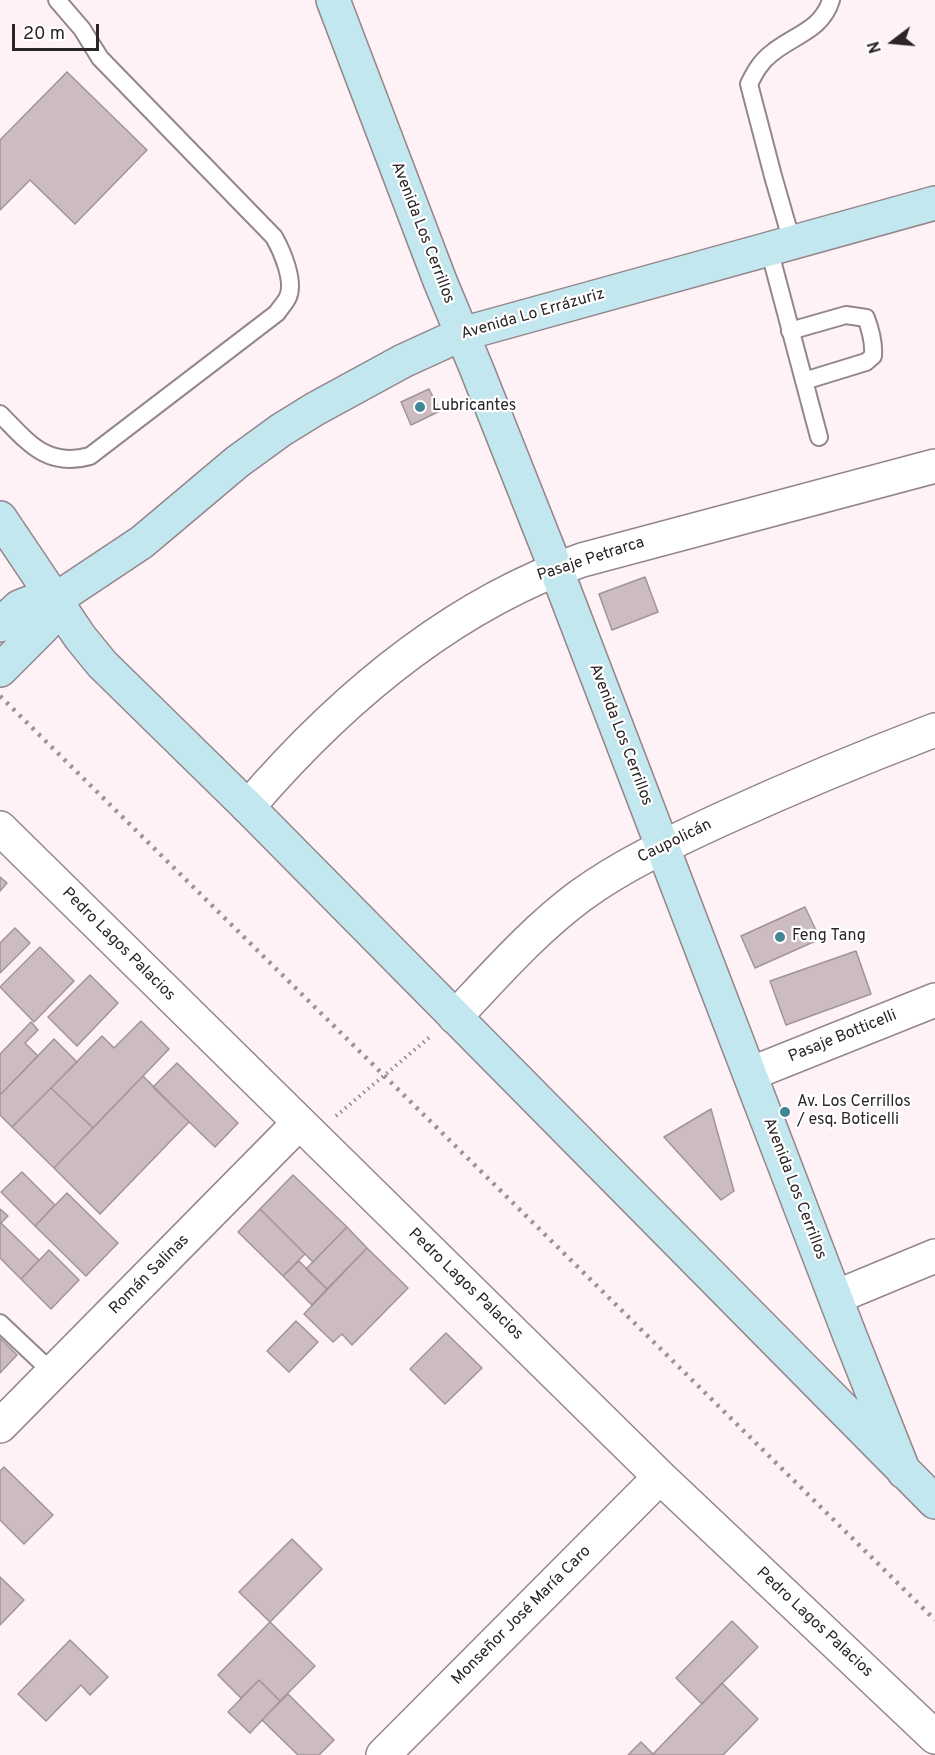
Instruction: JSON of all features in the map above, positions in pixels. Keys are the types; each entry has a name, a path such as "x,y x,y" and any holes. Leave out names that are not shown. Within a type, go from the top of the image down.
{"main road":[{"name":"Avenida Los Cerrillos","path":"333,0 440,281 556,569 904,1472"},
{"name":"Avenida Lo Errázuriz","path":"7,619 19,607 29,603 55,600 142,542 237,462 281,430 359,383 462,334 935,202"},
{"path":"0,518 86,645 102,664 248,807 935,1502"},
{"path":"0,670 37,635 50,616 55,600"}],"street":[{"name":"Pasaje Petrarca","path":"248,807 275,775 346,706 413,652 483,605 530,580 582,560 935,466"},
{"name":"Caupolicán","path":"455,1017 536,933 556,915 601,882 663,846 771,797 935,730"},
{"name":"Pedro Lagos Palacios","path":"0,828 660,1477 935,1737"},
{"name":"Pasaje Botticelli","path":"750,1074 935,1000"},
{"name":"Román Salinas","path":"0,1426 305,1129"},
{"path":"836,1297 935,1256"},
{"name":"Monseñor José María Caro","path":"383,1755 660,1477"}],"lane":[{"path":"0,414 42,453 65,459 90,456 277,313 289,295 288,271 283,252 274,237 100,58 82,29 57,0"},
{"path":"819,437 790,330 773,176 749,84 757,67 771,53 819,23 831,0"},
{"path":"790,330 846,315 866,318 870,329 874,346 873,356 866,362 804,381"},
{"path":"0,1323 53,1373"}],"path":[{"path":"305,1129 455,1017"}],"building":[{"path":"67,72 147,150 75,224 30,180 0,210 0,140"},
{"name":"Lubricantes","path":"429,389 440,411 411,425 401,402"},
{"path":"645,577 658,612 612,630 599,594"},
{"path":"0,877 7,883 0,891"},
{"name":"Feng Tang","path":"805,907 820,939 755,968 741,936"},
{"path":"15,928 30,943 0,973 0,943"},
{"path":"40,947 74,981 34,1022 0,987"},
{"path":"856,951 871,994 786,1025 770,981"},
{"path":"90,975 118,1003 77,1046 48,1017"},
{"path":"141,1021 169,1049 93,1128 51,1088 102,1036 114,1048"},
{"path":"31,1022 38,1030 25,1043 38,1056 0,1095 0,1054"},
{"path":"54,1039 77,1062 12,1127 0,1115 0,1095"},
{"path":"177,1063 238,1123 215,1147 153,1087"},
{"path":"143,1076 189,1122 100,1214 54,1168"},
{"path":"51,1088 93,1128 54,1168 12,1127"},
{"path":"711,1109 734,1191 721,1200 664,1137"},
{"path":"22,1172 55,1205 35,1226 1,1192"},
{"path":"293,1175 347,1227 313,1262 260,1209"},
{"path":"67,1193 118,1243 86,1276 35,1226"},
{"path":"0,1209 8,1216 0,1224"},
{"path":"260,1209 305,1254 283,1276 238,1232"},
{"path":"1,1223 39,1260 21,1279 0,1258"},
{"path":"347,1227 367,1248 327,1289 306,1269"},
{"path":"367,1248 408,1288 352,1345 342,1334 333,1342 304,1314"},
{"path":"49,1250 79,1280 51,1309 21,1279"},
{"path":"299,1261 327,1289 312,1305 283,1276"},
{"path":"296,1321 318,1342 289,1372 267,1351"},
{"path":"446,1333 482,1368 445,1404 410,1369"},
{"path":"0,1338 17,1355 0,1373"},
{"path":"4,1467 53,1515 24,1544 0,1520 0,1471"},
{"path":"292,1539 322,1569 270,1622 239,1592"},
{"path":"0,1577 24,1600 0,1625"},
{"path":"732,1621 758,1647 702,1704 676,1678"},
{"path":"270,1622 315,1666 280,1701 259,1680 241,1698 218,1675"},
{"path":"70,1640 108,1677 90,1695 81,1685 46,1721 18,1694"},
{"path":"259,1680 280,1701 250,1733 228,1712"},
{"path":"722,1683 758,1719 723,1755 653,1754"},
{"path":"288,1694 334,1740 319,1755 298,1755 262,1720"},
{"path":"641,1742 653,1754 655,1755 628,1755"}],"railway":[{"path":"0,696 935,1620"}],"place":[{"name":"Lubricantes","path":"420,407"},
{"name":"Feng Tang","path":"780,937"},
{"name":"Av. Los Cerrillos / esq. Boticelli","path":"785,1112"}]}
